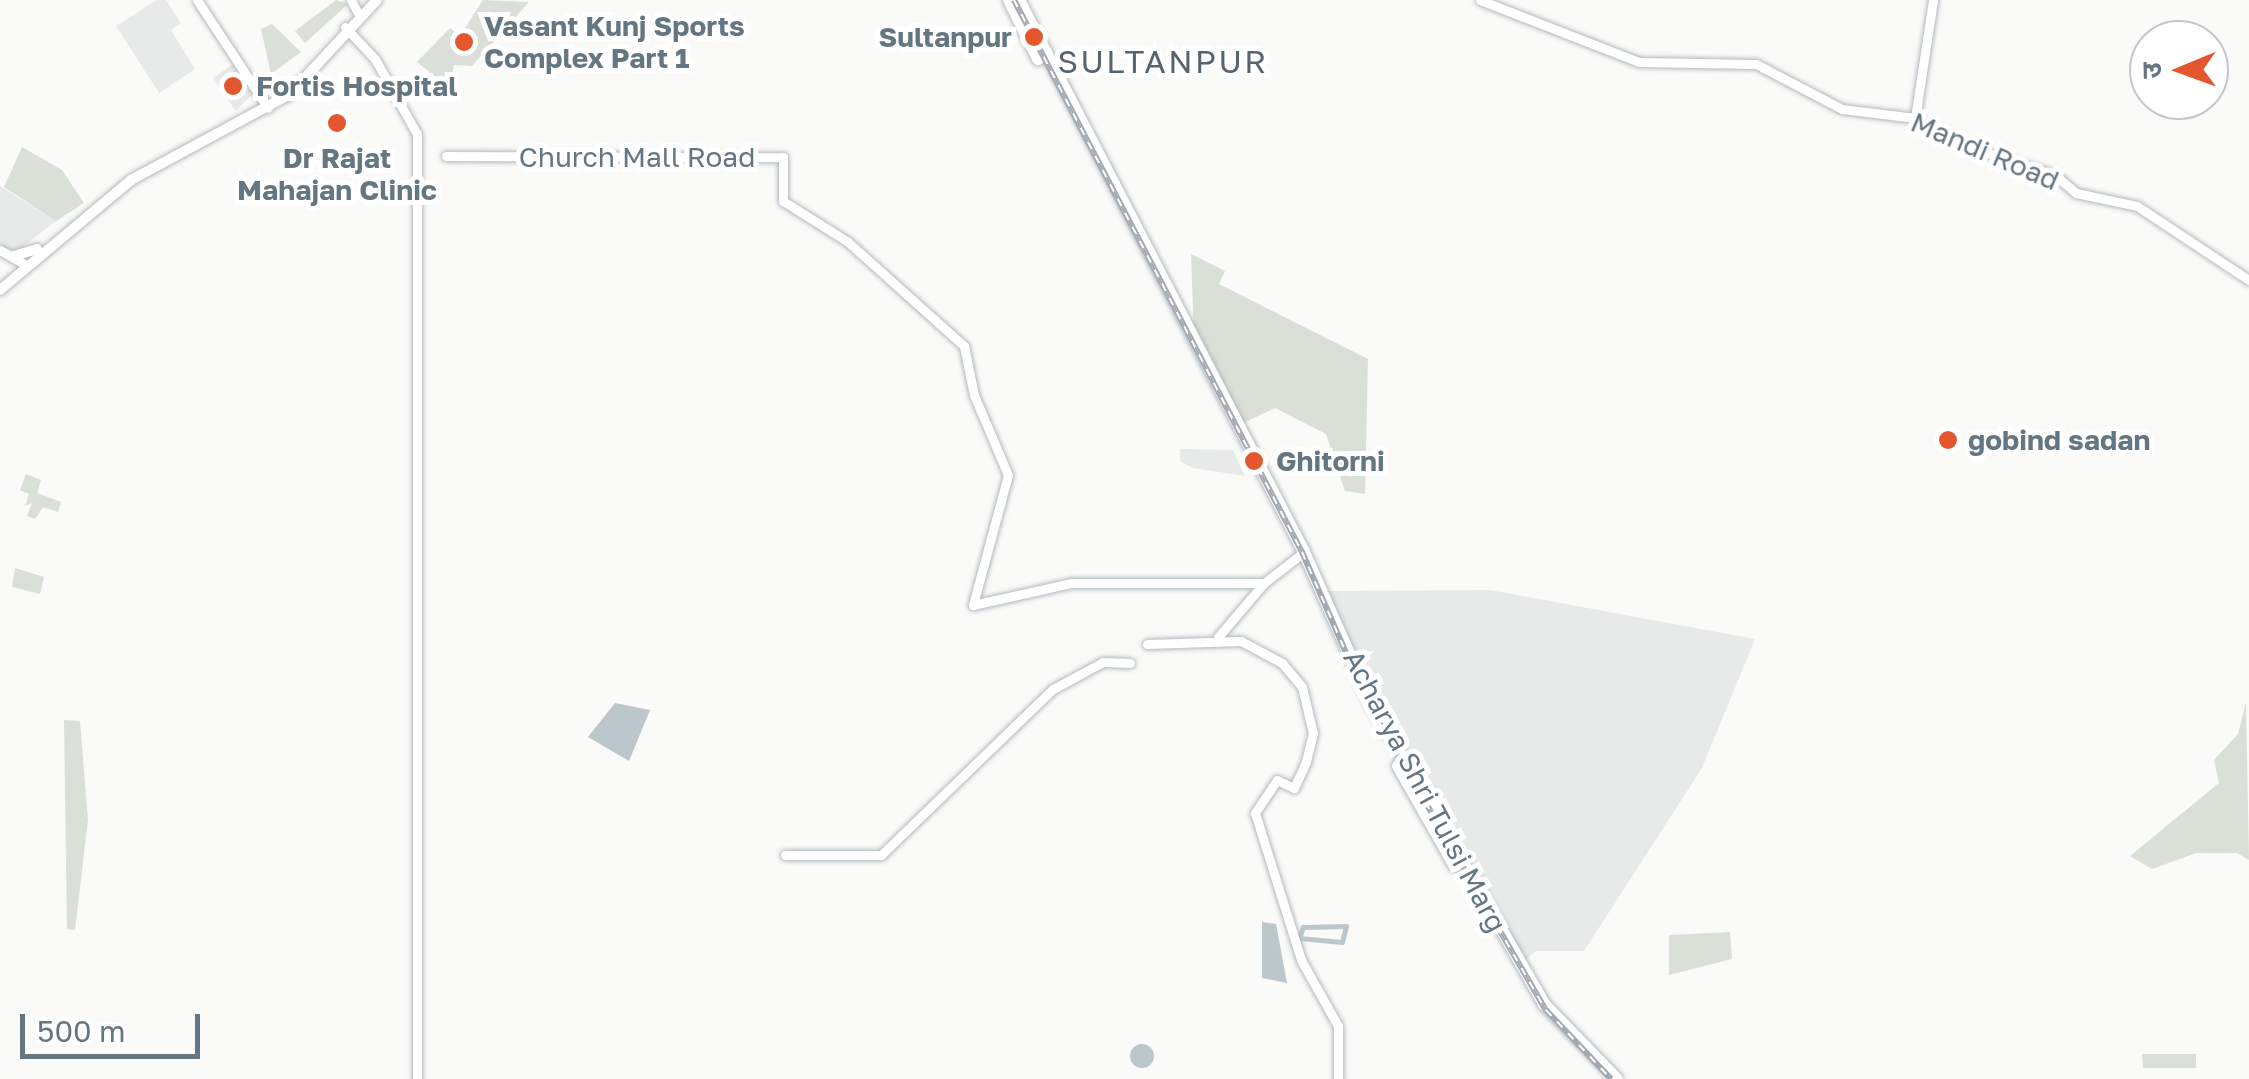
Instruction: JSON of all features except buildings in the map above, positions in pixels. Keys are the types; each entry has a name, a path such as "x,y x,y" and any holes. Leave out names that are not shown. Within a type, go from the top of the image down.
{"highway":[{"name":"Acharya Shri Tulsi Marg","path":"1009,0 1301,554 1360,699 1434,821 1534,1000 1611,1078"},
{"name":"Acharya Shri Tulsi Marg","path":"1019,0 1047,69"}],"main road":[{"path":"347,29 358,12 373,0"},
{"path":"0,288 21,262 131,180 267,105 373,0"},
{"path":"21,262 132,176 267,105"}],"street":[{"path":"199,0 267,105"},
{"path":"352,0 358,12"},
{"name":"Mandi Road","path":"1480,0 1638,62 1756,64 1842,110 1915,118 1973,148 2056,176 2076,194 2138,206 2249,280"},
{"path":"1915,118 1932,0"},
{"path":"347,29 376,58 415,128 417,1079"},
{"name":"Church Mall Road","path":"446,156 783,157 784,202 848,242 964,346 974,394 1008,476 973,604 1066,585 1262,585"},
{"path":"0,252 21,262"},
{"path":"1218,638 1262,585 1301,554"},
{"path":"1147,644 1238,640 1283,664 1302,686 1313,734 1308,757 1294,788 1278,780 1256,809 1258,828 1310,976 1341,1024 1340,1079"},
{"path":"785,854 882,854 1054,688 1104,662 1130,663"}],"shaded area":[{"path":"157,0 166,0 181,23 171,30 195,69 159,93 116,26"},
{"path":"336,0 348,4 305,43 295,31"},
{"name":"Vasant Kunj Sports Complex Part 1","path":"483,0 529,2 472,66 454,65 451,81 442,82 417,62 450,28 460,36"},
{"path":"272,24 301,52 271,74 261,29"},
{"name":"Fortis Hospital","path":"233,64 253,94 236,111 213,78"},
{"path":"22,147 62,170 84,203 56,221 4,187"},
{"path":"0,186 56,221 16,252 0,246"},
{"path":"1191,254 1225,271 1219,284 1368,359 1365,494 1345,491 1326,434 1275,408 1239,425 1194,338"},
{"path":"1180,449 1233,450 1245,476 1193,468 1180,461"},
{"path":"26,474 41,480 37,493 61,502 58,512 43,507 35,519 27,516 32,503 25,506 29,494 20,490"},
{"path":"15,568 44,577 40,594 12,587"},
{"path":"1490,590 1755,639 1702,768 1584,951 1536,951 1523,962 1374,704 1325,591"},
{"path":"2246,702 2249,860 2237,853 2196,853 2152,869 2130,856 2219,783 2214,760 2238,734"},
{"path":"615,703 650,710 629,761 588,737"},
{"path":"64,720 80,721 88,820 75,930 67,929"},
{"path":"1262,922 1276,924 1287,983 1262,978"},
{"path":"1730,932 1732,959 1669,975 1669,935"},
{"path":"1142,1044 1151,1047 1151,1065 1142,1068 1133,1065 1130,1056 1133,1047"},
{"path":"2142,1054 2196,1054 2196,1068 2143,1068"}],"waterway":[{"path":"1346,926 1342,942 1299,938 1303,927 1346,926"}],"railway":[{"path":"1014,0 1302,552 1369,705 1546,1010 1611,1079"}],"place":[{"name":"Sultanpur","path":"1034,37"},
{"name":"Vasant Kunj Sports Complex Part 1","path":"464,42"},
{"name":"Fortis Hospital","path":"233,86"},
{"name":"Dr Rajat Mahajan Clinic","path":"337,123"},
{"name":"gobind sadan","path":"1948,440"},
{"name":"Ghitorni","path":"1254,461"}],"district":[{"name":"SULTANPUR","path":"1163,61"}]}
